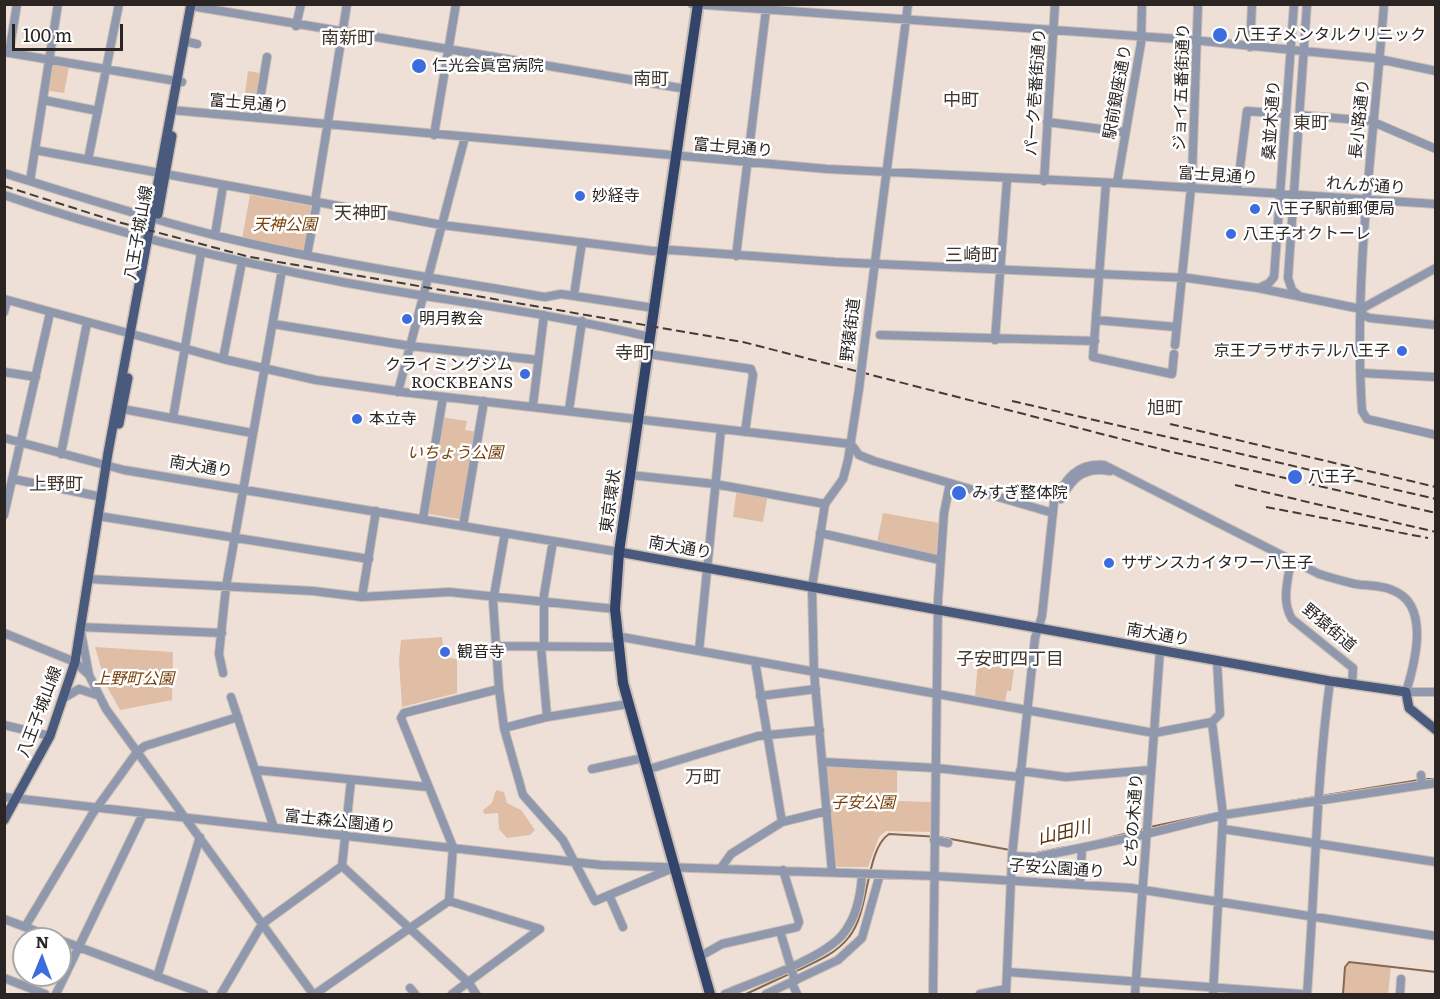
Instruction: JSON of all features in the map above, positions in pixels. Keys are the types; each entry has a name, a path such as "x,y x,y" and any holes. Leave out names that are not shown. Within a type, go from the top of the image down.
{"highway":[{"name":"東京環状","path":"701,5 681,89 676,157 619,552 615,609 616,642 628,704 710,994"}],"main road":[{"name":"八王子城山線","path":"4,820 50,736 75,662 107,466 113,454 132,335 179,82 190,43 195,5"},
{"name":"南大通り","path":"619,552 1352,685"},
{"path":"1352,685 1406,692 1409,708 1436,730"}],"street":[{"path":"18,4 7,52 179,82"},
{"path":"30,181 58,4"},
{"path":"88,160 119,4"},
{"path":"296,26 301,4"},
{"path":"307,255 347,4"},
{"path":"434,135 456,4"},
{"path":"692,4 904,22 1197,41 1380,58 1436,70"},
{"name":"野猿街道","path":"825,504 843,479 850,444 908,4"},
{"name":"パーク壱番街通り","path":"1044,181 1055,4"},
{"name":"駅前銀座通り","path":"1117,183 1141,37 1142,4"},
{"name":"ジョイ五番街通り","path":"1095,341 1093,357 1172,374 1190,188 1198,4"},
{"path":"1250,47 1252,4"},
{"name":"桑並木通り","path":"1274,277 1294,4"},
{"name":"桑並木通り","path":"1300,297 1292,290 1288,279 1307,4"},
{"name":"長小路通り","path":"1384,4 1365,200 1361,309 1362,411 1368,419 1436,435"},
{"path":"195,5 296,26 607,75 681,89"},
{"path":"736,256 766,10"},
{"path":"257,118 267,57"},
{"path":"43,100 98,111"},
{"name":"富士見通り","path":"174,110 748,163 1007,180 1117,183 1294,194"},
{"path":"1237,191 1247,111 1287,114"},
{"path":"1299,115 1374,122 1436,149"},
{"path":"1047,122 1124,132"},
{"path":"398,392 465,137"},
{"path":"35,150 442,225 653,251 663,249 736,256 874,264 1182,278 1258,288 1361,309 1436,268"},
{"path":"4,173 86,201 215,235 307,255 545,297 561,294 574,295 654,308"},
{"path":"995,340 1007,180"},
{"path":"880,335 1095,341 1106,183"},
{"path":"215,235 223,186"},
{"name":"れんが通り","path":"1294,194 1335,194 1365,200 1436,204"},
{"path":"4,195 201,253 423,296 582,321 650,337"},
{"path":"574,295 582,242"},
{"path":"173,418 201,253"},
{"path":"223,359 242,262"},
{"path":"223,673 219,654 226,586 241,489 282,270"},
{"path":"1258,288 1266,286 1274,277 1280,292"},
{"path":"4,312 6,300 223,359 316,380 398,392 533,405 850,444 860,455 1053,513"},
{"path":"1361,309 1364,316 1370,318 1436,325"},
{"path":"4,515 50,313"},
{"path":"533,405 544,315"},
{"path":"1096,320 1176,327"},
{"path":"569,410 582,321"},
{"path":"61,454 87,323"},
{"path":"273,324 410,346 538,360"},
{"path":"648,354 751,369 753,375 746,432"},
{"path":"4,372 36,377"},
{"path":"1361,373 1436,377"},
{"path":"423,519 443,397"},
{"path":"463,526 484,401"},
{"path":"119,408 252,433"},
{"path":"699,651 721,429"},
{"name":"南大通り","path":"4,438 107,466 619,552"},
{"path":"980,994 1006,992 1012,852 1027,710 1038,628 1042,616 1054,502 1062,485 1078,468 1092,464 1104,465 1331,578 1390,589 1404,597 1413,611 1417,628 1415,654 1406,692 1436,692"},
{"path":"630,475 716,484 825,504 812,587 814,672 832,872"},
{"path":"13,479 102,497"},
{"path":"933,994 938,610 940,560 950,483"},
{"path":"362,597 376,511"},
{"path":"98,516 369,559"},
{"path":"505,533 494,596 496,646 504,728 523,795 563,840 595,901 674,867"},
{"path":"820,533 940,560"},
{"path":"546,717 542,647 544,600 553,541"},
{"name":"野猿街道","path":"1291,560 1286,600 1287,611 1298,624 1353,668 1352,685"},
{"path":"88,579 313,591 362,597 449,592 615,609"},
{"path":"222,633 80,627 89,675 98,695 314,994 449,901"},
{"path":"4,633 75,662 89,675"},
{"path":"496,646 542,647 616,642 699,651 1154,733 1212,722 1220,714 1216,661"},
{"name":"とちの木通り","path":"1135,994 1160,650"},
{"path":"755,661 782,822"},
{"path":"1307,994 1318,796 1330,681"},
{"path":"64,698 79,689 98,695"},
{"path":"449,901 453,848 401,718 404,713 499,689"},
{"path":"760,696 816,689"},
{"path":"231,697 274,828"},
{"path":"504,728 546,717 628,704"},
{"path":"4,919 25,927 97,809 137,752 145,746 238,717"},
{"path":"1212,722 1223,812 1214,991"},
{"path":"4,725 50,736"},
{"path":"646,770 767,735 820,730"},
{"path":"592,769 643,758"},
{"path":"823,762 1066,777 1151,770"},
{"path":"256,770 428,787"},
{"path":"221,994 262,924 342,866 351,780"},
{"path":"1012,852 1037,857 1082,848 1223,812 1421,780 1436,783"},
{"name":"富士森公園通り","path":"4,797 575,862 674,867"},
{"path":"721,868 730,854 782,822 827,811"},
{"path":"56,994 143,814"},
{"path":"1223,830 1436,862"},
{"path":"156,977 200,837"},
{"path":"934,837 948,843"},
{"path":"1080,885 1082,848"},
{"path":"342,866 469,983 476,994"},
{"name":"子安公園通り","path":"674,867 935,876 1142,889 1436,936"},
{"path":"699,957 722,944 797,927 799,922 783,870"},
{"path":"725,994 789,968 828,948 844,934 855,913 865,874"},
{"path":"766,994 838,960 862,938 878,874"},
{"path":"609,895 623,927"},
{"path":"449,901 540,929 452,994"},
{"path":"780,931 797,994"},
{"path":"72,945 204,994"},
{"path":"1008,972 1214,991 1301,994"},
{"path":"4,978 45,994"},
{"path":"1400,994 1401,979"}],"green space":[{"path":"56,64 69,67 64,93 49,91 53,66"},
{"path":"248,71 260,73 254,110 243,108"},
{"name":"天神公園","path":"250,195 311,206 303,252 242,239"},
{"name":"いちょう公園","path":"440,417 467,421 465,430 479,432 464,520 424,513"},
{"path":"737,488 768,494 763,522 733,517"},
{"path":"883,513 939,523 936,556 877,542"},
{"path":"442,637 444,657 457,659 457,693 402,707 399,661 401,640"},
{"name":"上野町公園","path":"95,647 173,652 172,700 120,710 106,685"},
{"path":"978,663 1014,670 1011,691 1007,691 1005,702 975,696"},
{"name":"子安公園","path":"826,766 897,769 897,801 931,802 931,832 886,831 879,837 868,867 838,867 834,862"},
{"path":"496,790 504,792 507,803 521,810 535,830 530,835 507,838 499,829 498,813 484,814 483,810 492,803"},
{"path":"1349,962 1391,966 1388,994 1343,994 1345,967"}],"waterway":[{"name":"山田川","path":"1424,779 1436,779"},
{"name":"山田川","path":"1241,809 1419,780"},
{"name":"山田川","path":"1150,827 1212,814"},
{"name":"山田川","path":"1092,842 1144,829"},
{"name":"山田川","path":"794,972 831,953 849,937 861,913 876,853 881,842 889,834 940,837 1010,850"},
{"name":"山田川","path":"1036,853 1065,847"},
{"path":"1343,994 1345,967 1349,962 1436,972"},
{"name":"山田川","path":"746,994 789,974"}],"railway":[{"path":"4,186 118,222 250,257 743,342 1172,452 1436,513"},
{"path":"1012,401 1436,499"},
{"path":"1170,424 1436,487"},
{"path":"1235,485 1436,532"},
{"path":"1266,507 1428,538"}],"place":[{"name":"八王子メンタルクリニック","path":"1220,35"},
{"name":"仁光会眞宮病院","path":"419,66"},
{"name":"妙経寺","path":"580,196"},
{"name":"八王子駅前郵便局","path":"1255,209"},
{"name":"八王子オクトーレ","path":"1231,234"},
{"name":"明月教会","path":"407,319"},
{"name":"京王プラザホテル八王子","path":"1402,351"},
{"name":"クライミングジム ROCKBEANS","path":"525,374"},
{"name":"本立寺","path":"357,419"},
{"name":"八王子","path":"1295,477"},
{"name":"みすぎ整体院","path":"959,493"},
{"name":"サザンスカイタワー八王子","path":"1109,563"},
{"name":"観音寺","path":"445,652"}],"district":[{"name":"南新町","path":"348,39"},
{"name":"南町","path":"651,80"},
{"name":"中町","path":"961,101"},
{"name":"東町","path":"1311,124"},
{"name":"天神町","path":"361,214"},
{"name":"三崎町","path":"972,256"},
{"name":"寺町","path":"633,354"},
{"name":"旭町","path":"1165,409"},
{"name":"上野町","path":"56,485"},
{"name":"子安町四丁目","path":"1010,660"},
{"name":"万町","path":"703,778"}]}
